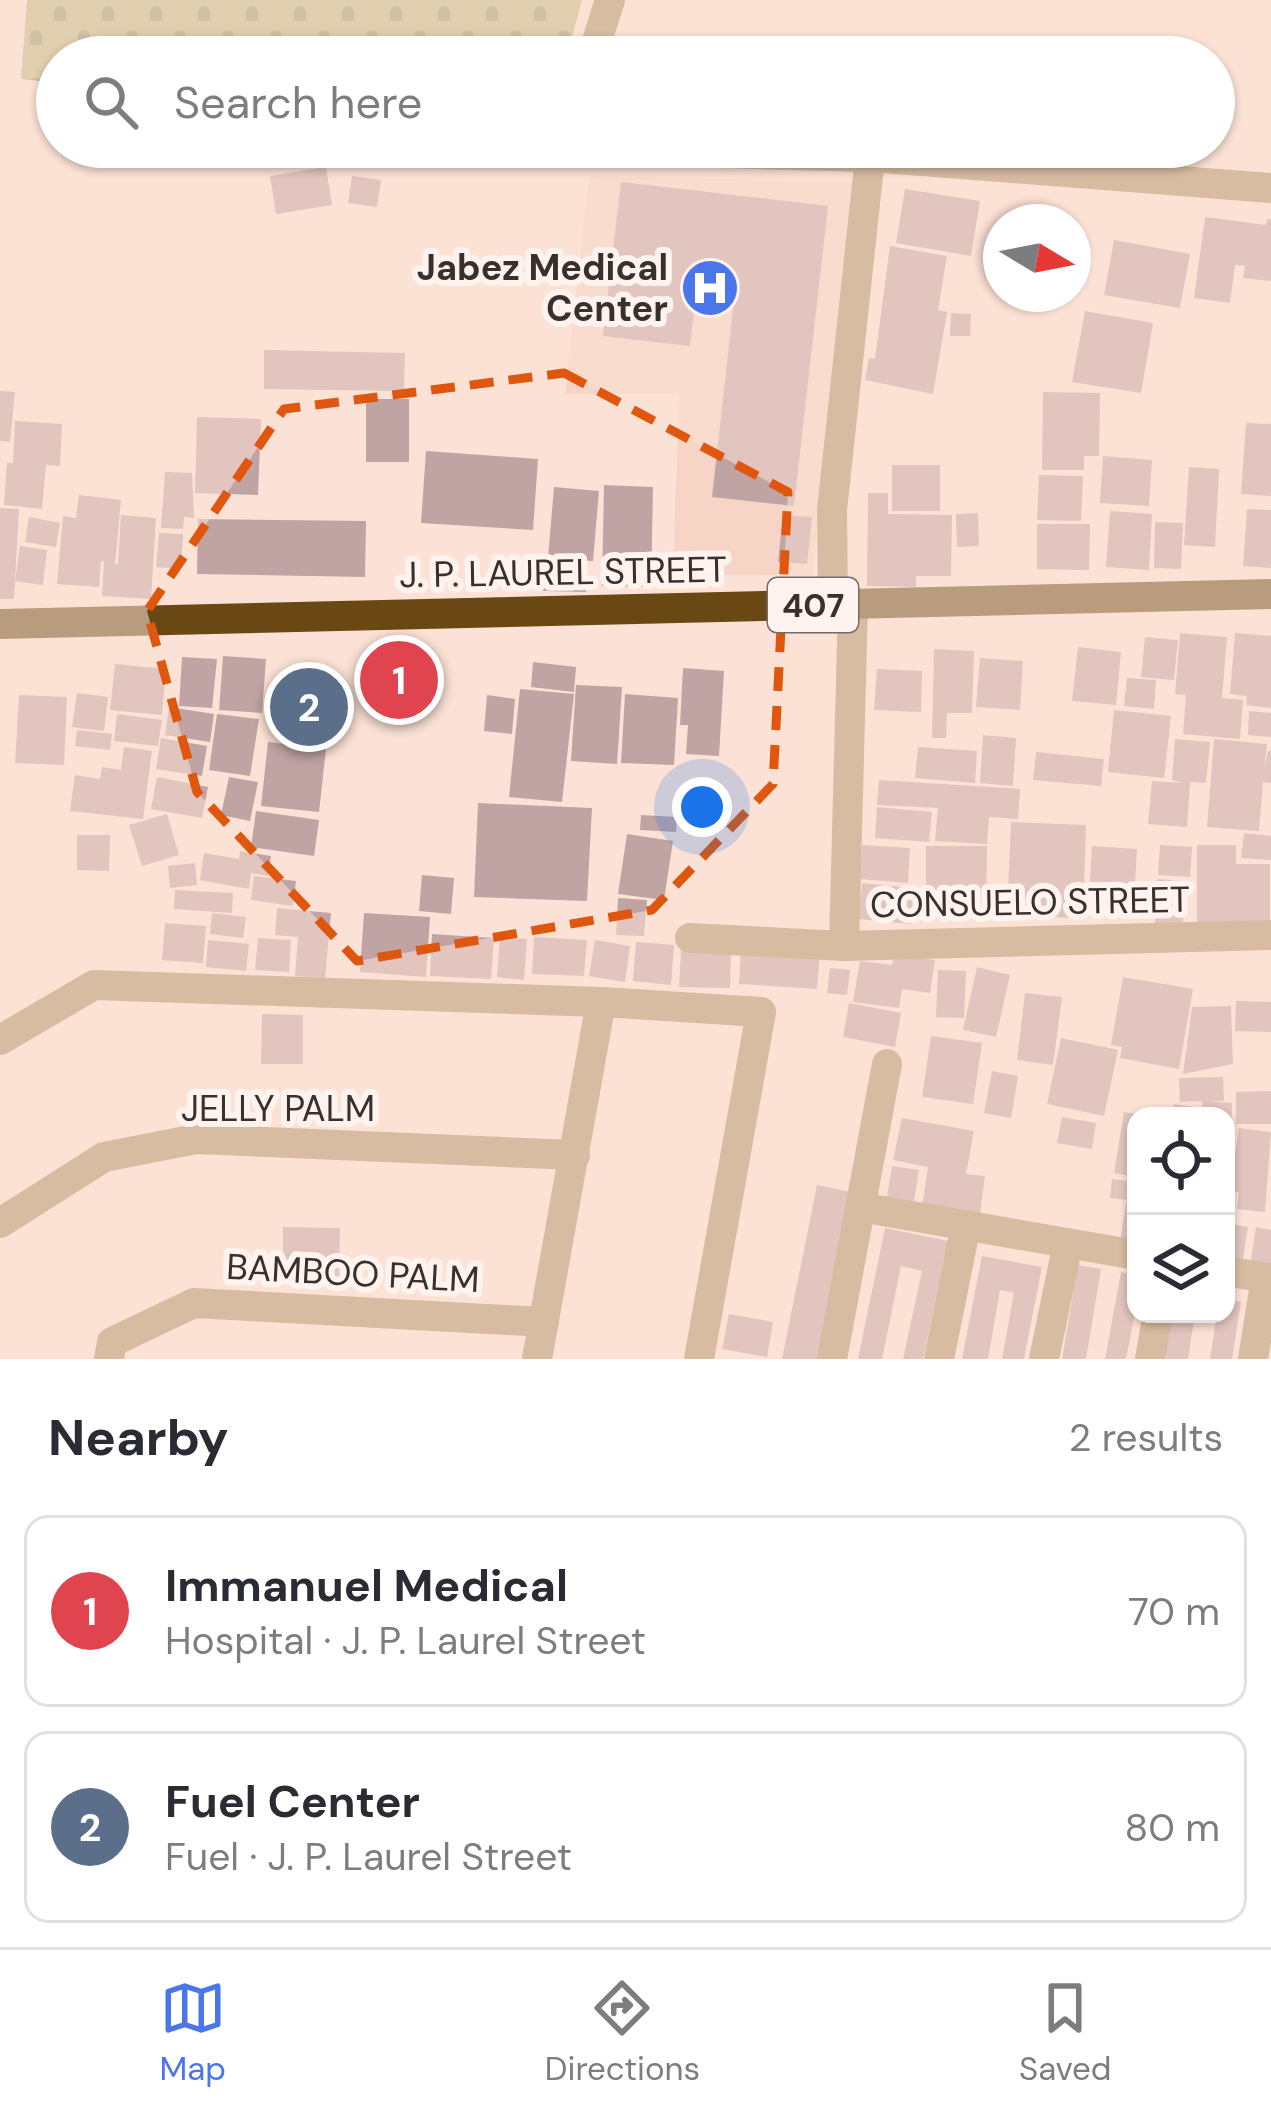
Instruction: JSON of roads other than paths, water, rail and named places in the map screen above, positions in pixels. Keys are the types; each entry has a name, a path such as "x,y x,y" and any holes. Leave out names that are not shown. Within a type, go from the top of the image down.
{"main road":[{"name":"J. P. LAUREL STREET","path":"0,624 1271,594"}],"street":[{"path":"599,36 610,0"},
{"name":"CONSUELO STREET","path":"869,168 832,511 843,604 844,946 1271,935"},
{"path":"1012,168 1271,188"},
{"path":"690,938 844,946"},
{"path":"0,1040 94,986 601,1002 761,1012 699,1359"},
{"path":"537,1359 601,1002"},
{"path":"832,1359 887,1064"},
{"name":"JELLY PALM","path":"0,1223 104,1157 196,1139 575,1156"},
{"path":"860,1207 1127,1253"},
{"path":"939,1359 965,1225"},
{"path":"1044,1359 1068,1243"},
{"path":"1235,1272 1269,1278 1253,1359"},
{"name":"BAMBOO PALM","path":"109,1359 112,1342 194,1303 544,1322"},
{"path":"1150,1359 1156,1323"}],"place":[{"name":"Jabez Medical Center","path":"710,288"},
{"name":"Immanuel Medical","path":"399,680"},
{"name":"Fuel Center","path":"309,707"}]}
